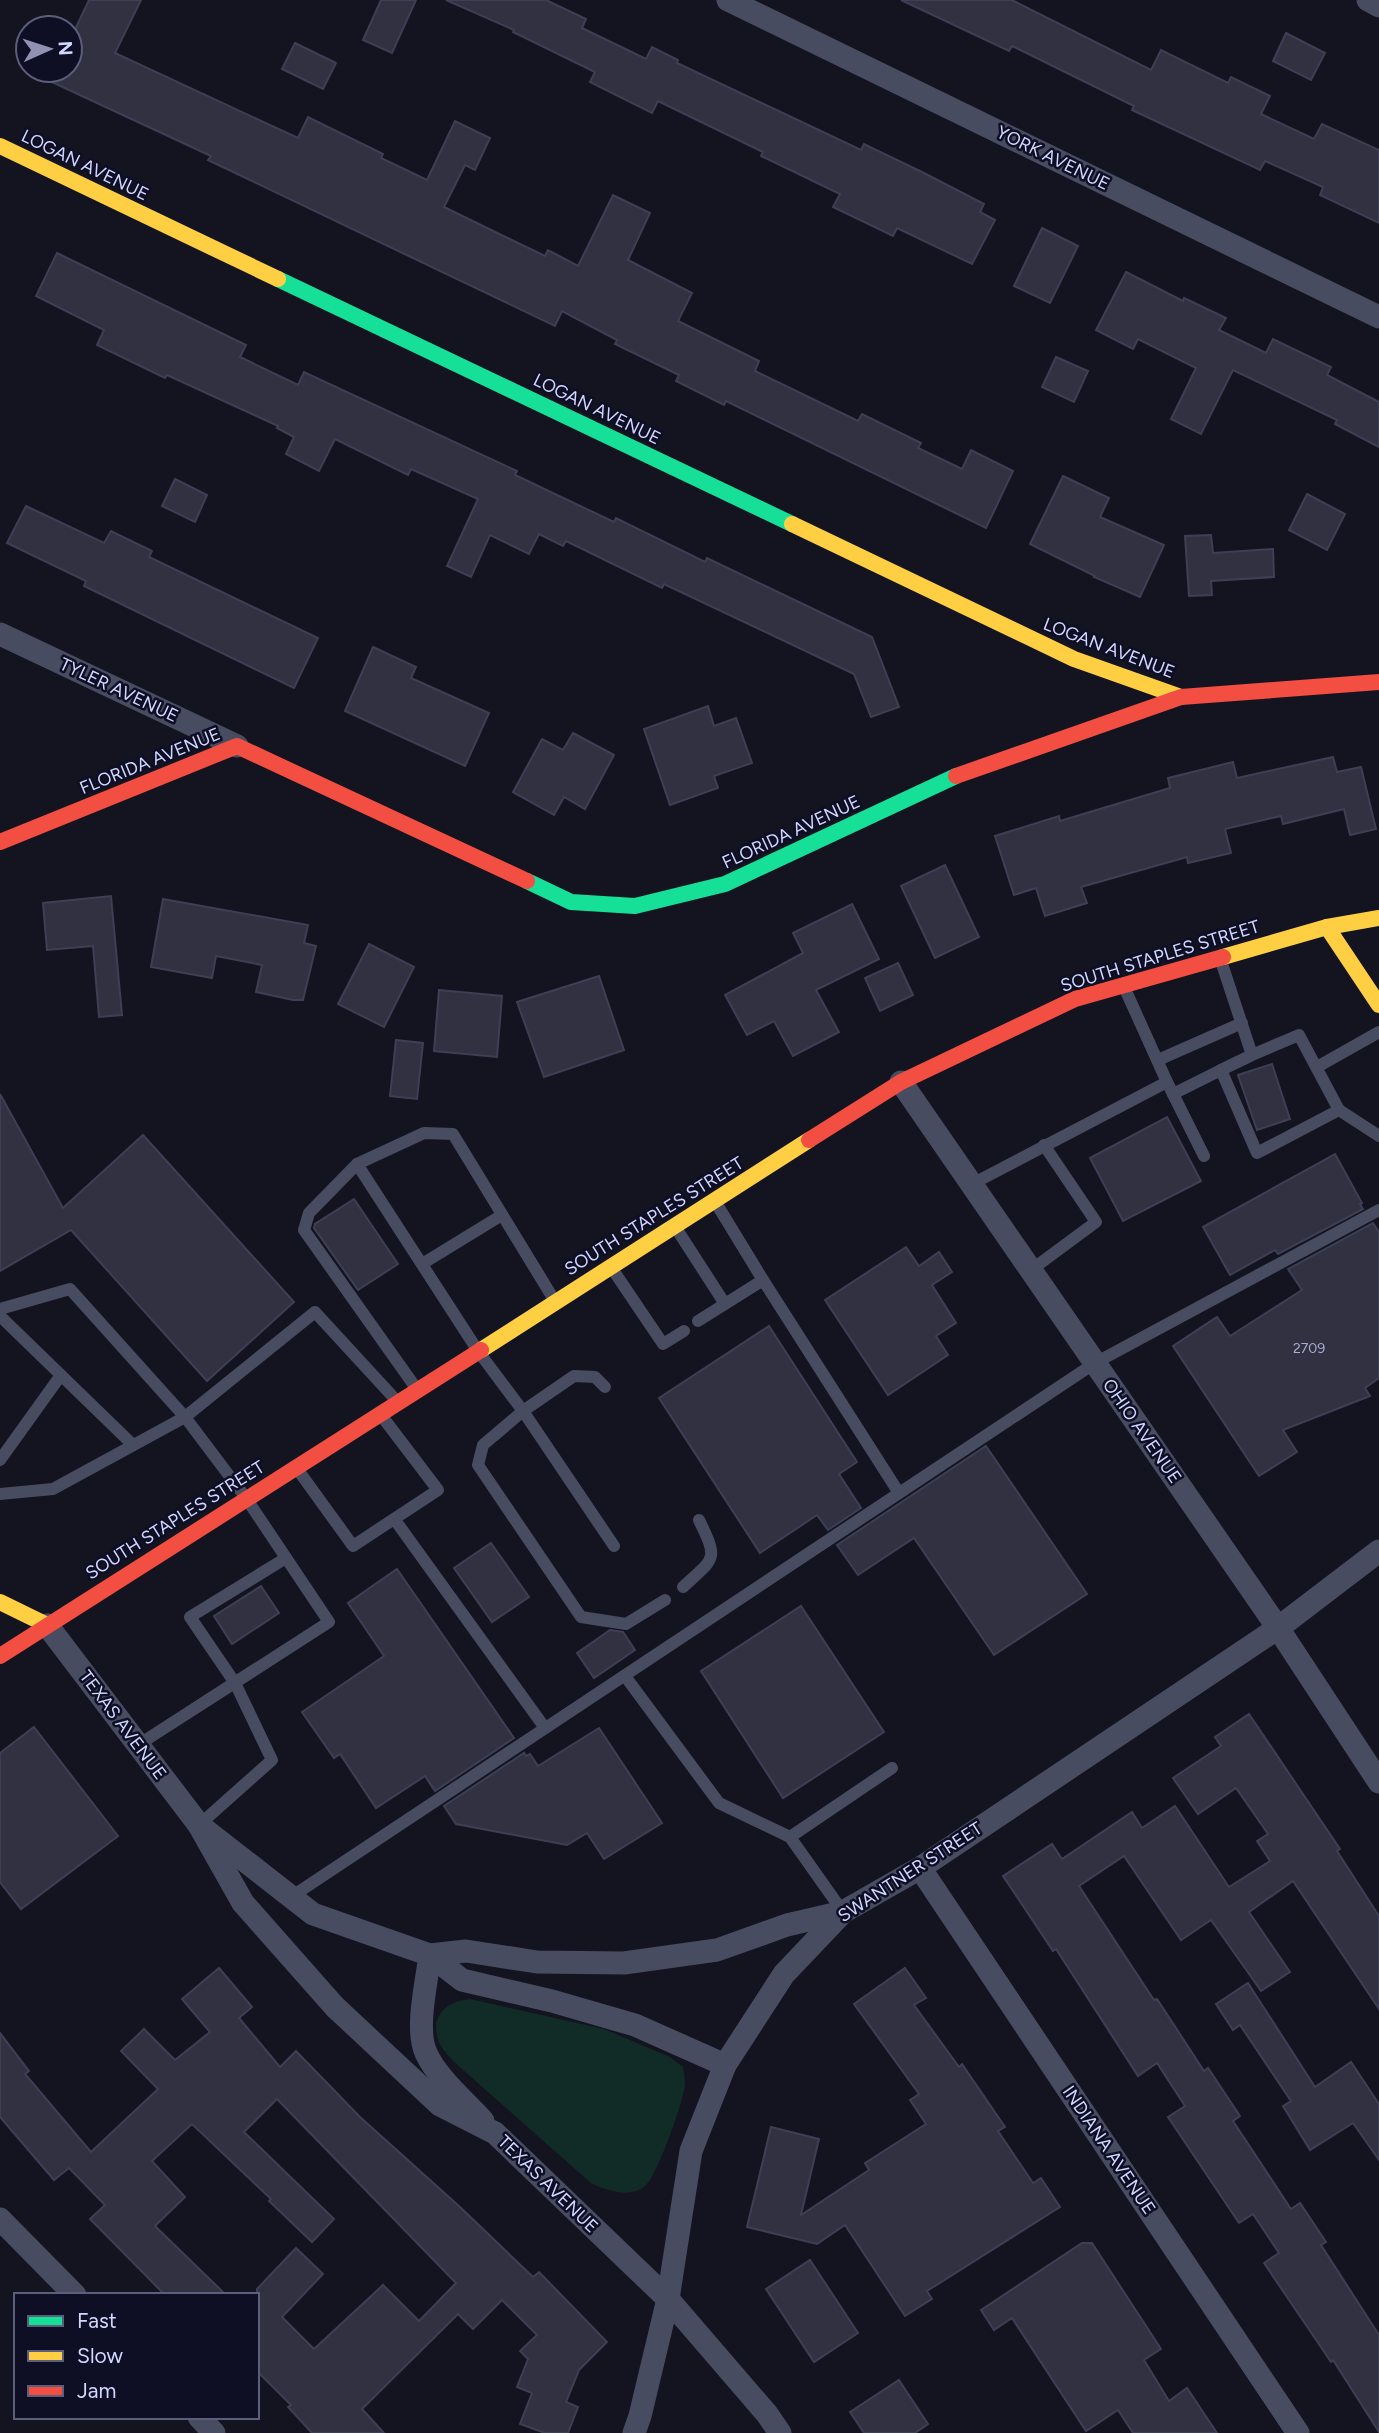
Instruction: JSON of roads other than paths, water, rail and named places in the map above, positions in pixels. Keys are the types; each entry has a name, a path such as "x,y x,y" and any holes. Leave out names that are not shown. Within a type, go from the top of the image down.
{"street":[{"name":"YORK AVENUE","path":"728,0 1379,317"},
{"path":"1368,0 1379,6"},
{"name":"LOGAN AVENUE","path":"0,146 1074,659 1181,697"},
{"name":"TYLER AVENUE","path":"0,634 237,746"},
{"name":"FLORIDA AVENUE","path":"0,842 237,746 571,902 635,906 725,884 949,779 1181,697 1379,682"},
{"name":"SOUTH STAPLES STREET","path":"0,1656 901,1082 1075,999 1327,927 1379,918"},
{"path":"1327,927 1379,1005"},
{"name":"OHIO AVENUE","path":"901,1082 1278,1628 1379,1782"},
{"name":"SWANTNER STREET","path":"634,2433 667,2299 691,2151 725,2065 784,1974 843,1912 920,1868 1278,1628 1379,1551"},
{"path":"0,1602 47,1625"},
{"name":"TEXAS AVENUE","path":"47,1625 199,1825 243,1903 335,2007 440,2105 495,2133 667,2299 767,2414 779,2433"},
{"name":"TEXAS AVENUE","path":"199,1825 313,1914 430,1955 462,1980 552,2001 635,2025 725,2065"},
{"name":"INDIANA AVENUE","path":"920,1868 1298,2433"},
{"name":"TEXAS AVENUE","path":"430,1955 466,1951 537,1962 624,1963 717,1950 787,1925 843,1912"},
{"path":"430,1955 422,2033 425,2052 441,2075 495,2133"},
{"path":"0,2219 73,2293"},
{"path":"201,2419 214,2433"}],"lane":[{"path":"1220,958 1252,1055"},
{"path":"1124,985 1204,1156"},
{"path":"1157,1060 1242,1023"},
{"path":"1317,1067 1379,1032"},
{"path":"972,1184 1044,1145 1170,1088 1221,1070 1299,1035 1339,1110 1379,1136"},
{"path":"1221,1070 1256,1153 1339,1110"},
{"path":"417,1389 304,1230 309,1213 357,1164 424,1133 453,1134 555,1301"},
{"path":"1031,1270 1096,1222 1044,1145"},
{"path":"357,1164 478,1351 523,1411 614,1546"},
{"path":"714,1201 899,1493"},
{"path":"291,1898 1095,1363 1379,1210"},
{"path":"422,1264 502,1215"},
{"path":"675,1226 725,1304"},
{"path":"610,1267 663,1345 684,1331"},
{"path":"698,1321 763,1280"},
{"path":"0,1309 70,1289 185,1417 246,1498 329,1622 138,1745"},
{"path":"0,1494 53,1489 185,1417 315,1312 397,1402"},
{"path":"0,1316 133,1445"},
{"path":"0,1461 61,1375"},
{"path":"605,1387 595,1377 574,1376 523,1411 483,1445 478,1465 581,1617 626,1624 665,1600"},
{"path":"296,1467 353,1546 395,1520 438,1490 379,1413"},
{"path":"395,1520 545,1728"},
{"path":"683,1587 710,1562 712,1547 699,1520"},
{"path":"199,1825 272,1760 235,1683 190,1617 286,1558"},
{"path":"625,1676 719,1803 790,1837 843,1912"},
{"path":"790,1837 892,1768"}]}
